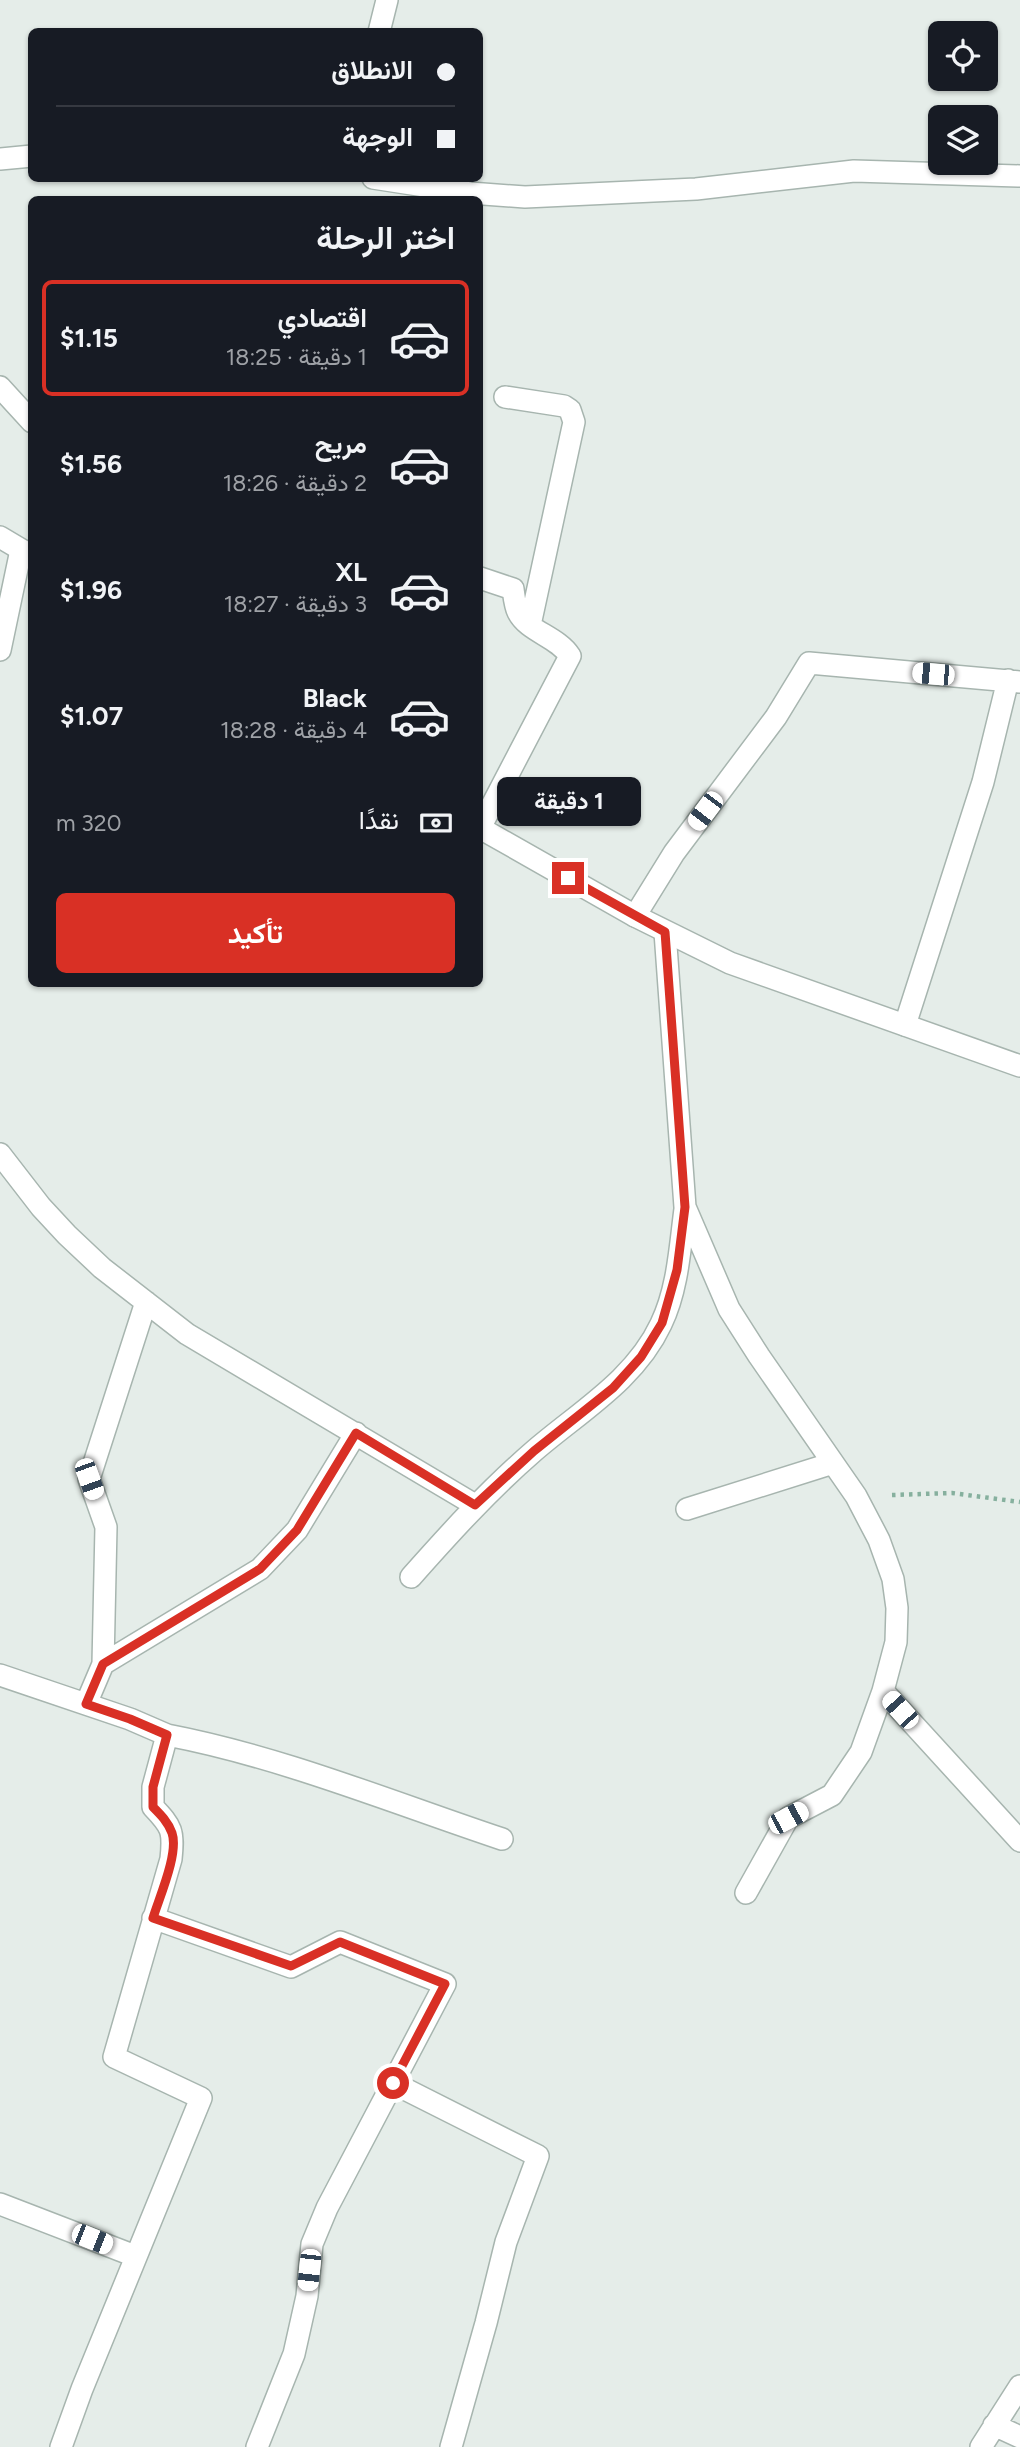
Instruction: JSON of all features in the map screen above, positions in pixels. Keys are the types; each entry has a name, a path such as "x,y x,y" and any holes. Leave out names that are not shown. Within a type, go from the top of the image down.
{"street":[{"path":"380,28 387,0"},
{"path":"0,159 28,156"},
{"path":"399,182 470,193 524,197 696,189 853,171 1020,176"},
{"path":"0,387 28,418"},
{"path":"505,397 564,406 570,410 574,422 530,625"},
{"path":"0,537 26,553 0,650"},
{"path":"483,579 513,589 518,612 530,625 562,645 570,656 483,822"},
{"path":"635,916 674,853 776,717 809,663 1014,681 905,1025"},
{"path":"483,830 635,916 730,963 1020,1066"},
{"path":"411,1577 475,1505 534,1451 613,1388 641,1357 662,1323 677,1270 685,1207 665,932"},
{"path":"0,1154 67,1236 102,1268 187,1334 475,1505"},
{"path":"685,1207 729,1309 856,1496 879,1540 893,1580 897,1608 896,1642 883,1691 861,1752 832,1795 788,1818 746,1893"},
{"path":"86,1704 103,1664 106,1527 89,1479 146,1302"},
{"path":"103,1664 260,1569 297,1530 356,1433"},
{"path":"687,1509 832,1463"},
{"path":"0,1675 130,1719 167,1735 292,1766 363,1793 502,1839"},
{"path":"883,1691 1020,1840"},
{"path":"61,2447 135,2256 201,2098 114,2057 171,1859 173,1836 166,1820 153,1807 153,1787 167,1735"},
{"path":"153,1918 291,1966 340,1942 445,1984 327,2208 312,2244 307,2295 294,2354 257,2447"},
{"path":"393,2083 538,2156 506,2242 452,2447"},
{"path":"0,2204 135,2256"},
{"path":"981,2447 1020,2386"},
{"path":"995,2424 1020,2437"}],"path":[{"path":"856,1496 952,1493 1020,1502"}],"route":[{"path":"393,2083 445,1984 340,1942 291,1966 153,1918 171,1859 173,1836 166,1820 153,1807 153,1787 167,1735 86,1704 103,1664 260,1569 297,1530 356,1433 475,1505 534,1451 613,1388 641,1357 662,1323 677,1270 685,1207 665,932 568,878"}]}
